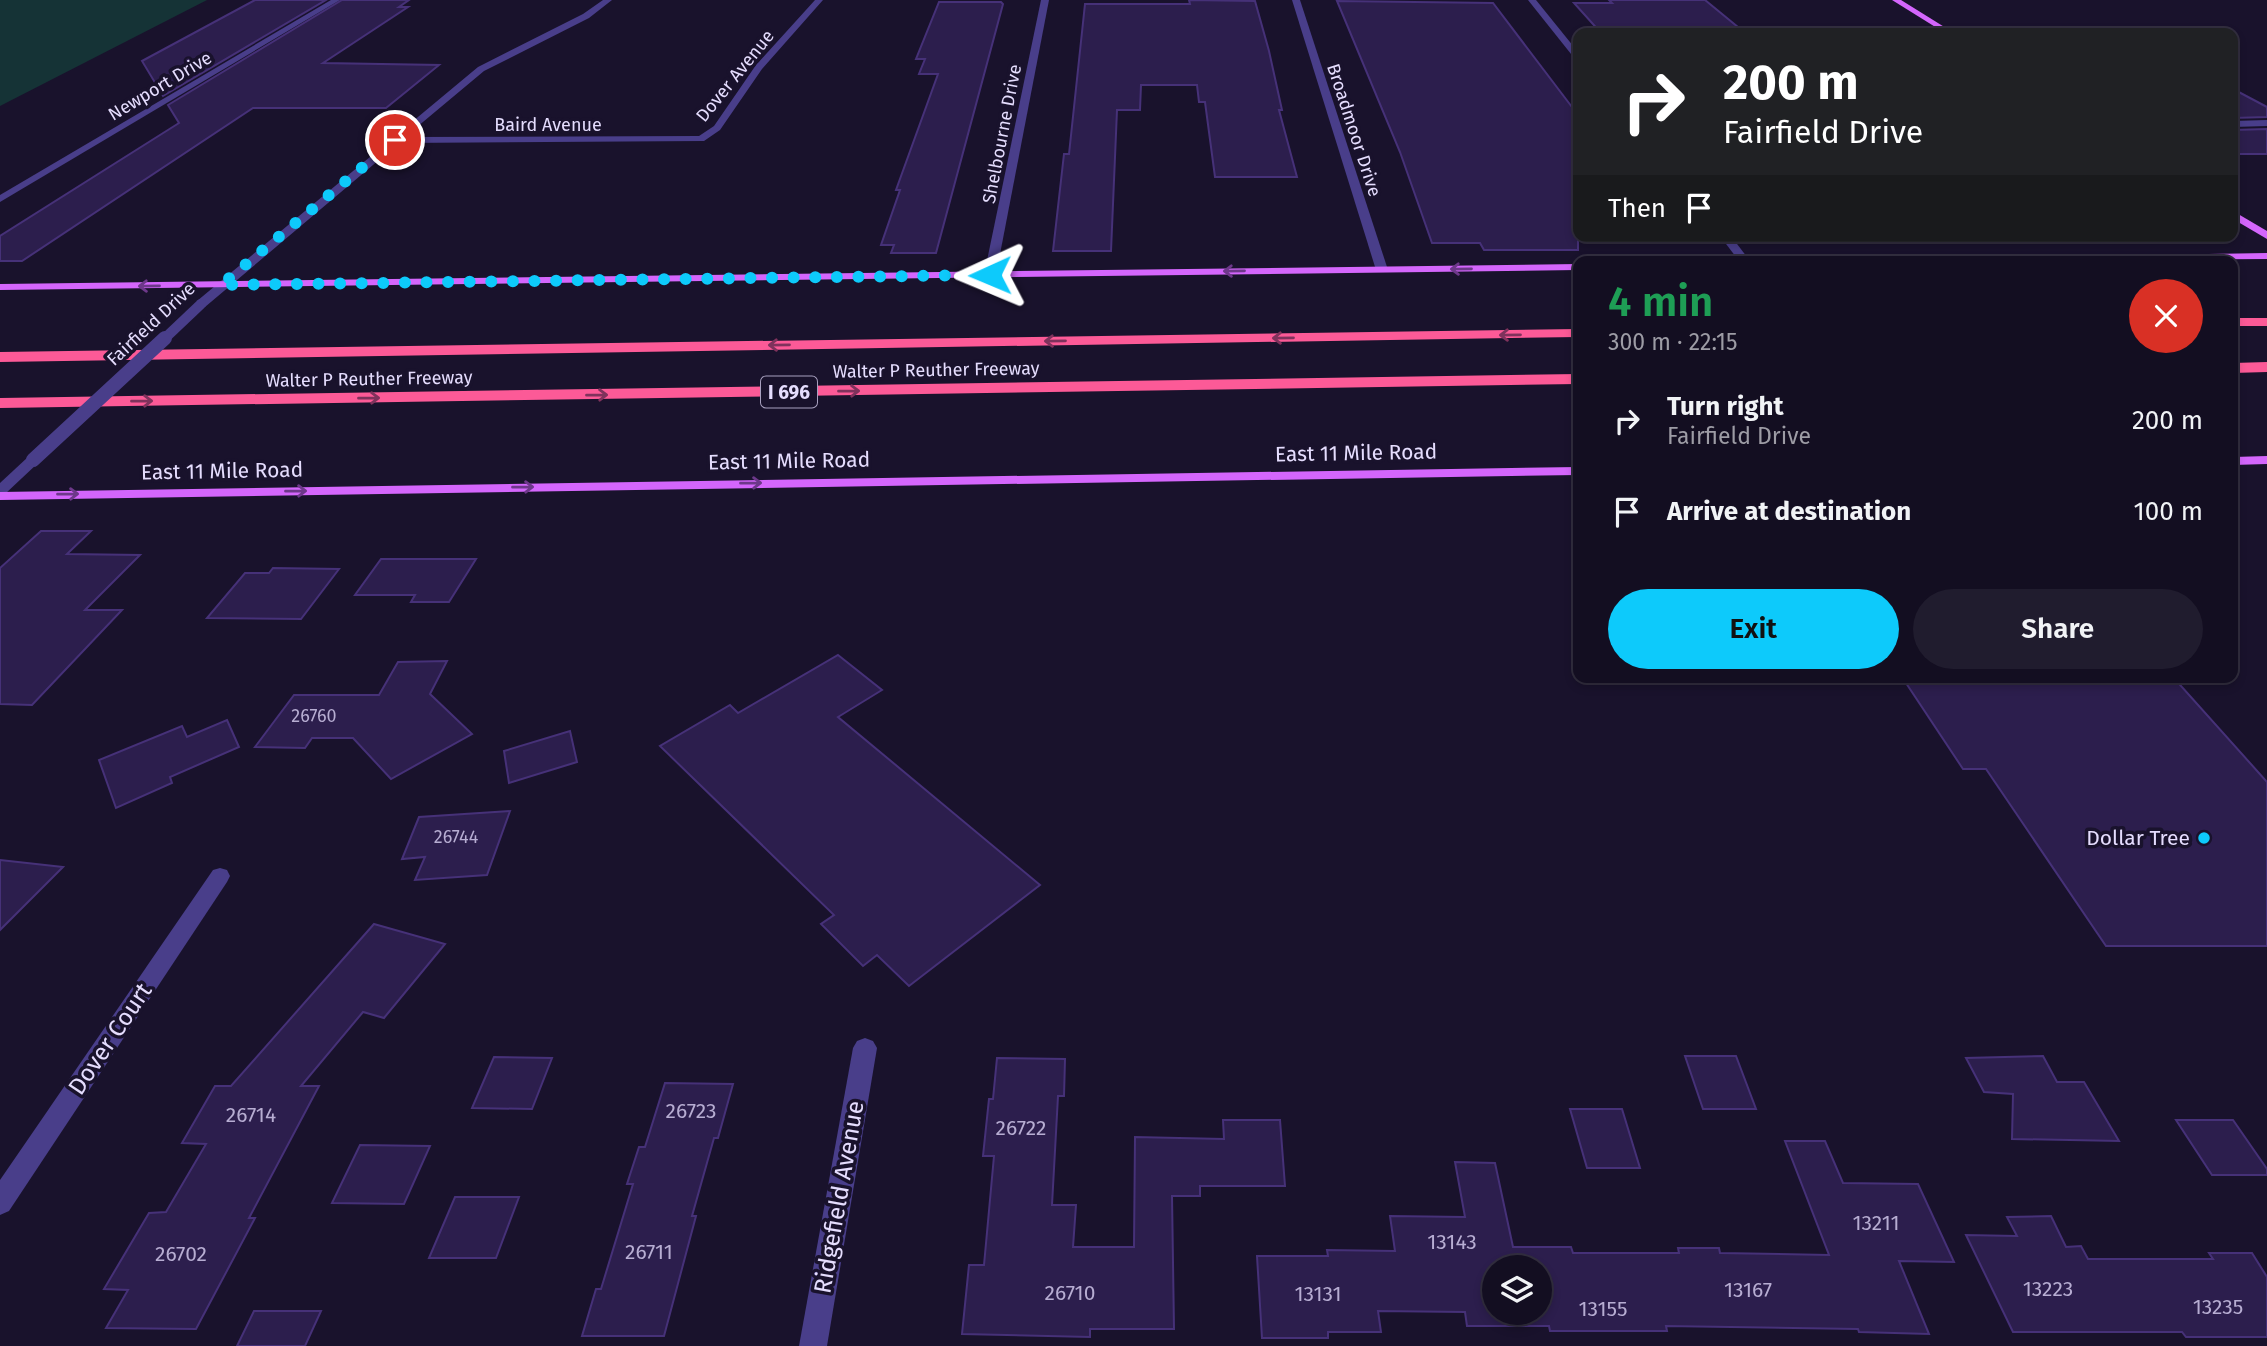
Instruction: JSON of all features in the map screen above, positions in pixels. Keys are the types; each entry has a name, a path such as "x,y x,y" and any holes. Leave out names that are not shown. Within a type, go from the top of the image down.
{"highway":[{"path":"2238,322 2267,322"},
{"name":"Walter P Reuther Freeway","path":"0,357 1573,333"},
{"path":"2238,368 2267,368"},
{"name":"Walter P Reuther Freeway","path":"0,403 1573,379"}],"main road":[{"path":"1896,0 1942,28"},
{"path":"2238,217 2267,236"},
{"path":"2238,256 2267,256"},
{"path":"0,287 1573,267"},
{"path":"2238,461 2267,460"},
{"name":"East 11 Mile Road","path":"0,493 1573,471"}],"street":[{"name":"Newport Drive","path":"0,199 336,0"},
{"name":"Fairfield Drive","path":"0,493 221,285 491,62 586,16 608,0"},
{"name":"Dover Avenue","path":"701,139 717,128 759,67 819,0"},
{"name":"Shelbourne Drive","path":"990,275 1045,0"},
{"name":"Broadmoor Drive","path":"1296,0 1382,270"},
{"path":"1532,0 1573,51"},
{"path":"2238,124 2267,123"},
{"name":"Baird Avenue","path":"395,140 701,139"},
{"path":"1730,242 1741,256"},
{"name":"Dover Court","path":"0,1202 220,876"},
{"name":"Ridgefield Avenue","path":"813,1346 865,1048"}],"green space":[{"path":"0,0 207,0 0,106"}],"building":[{"path":"255,0 326,0 163,96 142,61"},
{"path":"342,0 409,0 399,7 408,7 323,63 439,65 386,108 253,108 22,261 0,261 0,236 179,123 168,105"},
{"path":"1189,0 1255,1 1297,177 1215,177 1205,102 1199,102 1197,85 1141,85 1140,110 1117,110 1111,251 1053,251 1064,154 1069,154 1085,4 1190,4"},
{"path":"1609,0 1705,0 1739,28 1596,28 1574,3 1612,3"},
{"path":"1337,1 1493,3 1573,108 1573,242 1578,242 1578,250 1484,250 1480,243 1432,243 1400,152"},
{"path":"939,2 1003,4 936,253 891,253 894,245 881,245 900,190 896,190 938,74 919,74 925,59 916,59"},
{"path":"2238,92 2267,107 2267,117 2238,118"},
{"path":"2267,129 2267,154 2238,154 2238,130"},
{"path":"41,531 91,531 67,554 140,555 85,610 122,610 32,705 0,704 0,568"},
{"path":"381,559 476,559 449,602 411,602 415,595 355,595"},
{"path":"273,568 339,569 301,619 207,618 245,573 269,573"},
{"path":"838,655 882,690 838,717 1040,885 909,986 877,955 863,966 821,924 834,915 660,746 730,705 738,713"},
{"path":"447,661 430,694 472,734 391,779 353,738 312,738 305,748 255,747 294,695 379,695 398,662"},
{"path":"1906,683 2178,683 2267,782 2267,946 2106,946 1986,769 1963,769"},
{"path":"227,720 239,747 170,777 172,783 116,808 99,760 182,726 187,737"},
{"path":"570,731 577,762 509,783 504,751"},
{"path":"510,811 487,875 415,880 425,857 402,859 419,817"},
{"path":"0,860 63,867 0,930"},
{"path":"374,924 445,944 384,1018 363,1012 301,1086 319,1086 249,1218 255,1218 196,1329 106,1328 128,1290 104,1289 149,1213 166,1212 206,1144 182,1143 215,1086 231,1086"},
{"path":"1685,1056 1736,1056 1756,1109 1703,1109"},
{"path":"2043,1056 2057,1082 2084,1082 2119,1141 2012,1139 2013,1094 1984,1092 1966,1058"},
{"path":"494,1057 552,1058 532,1109 472,1108"},
{"path":"997,1058 1065,1059 1064,1096 1058,1096 1052,1205 1076,1205 1073,1247 1134,1247 1135,1137 1224,1139 1223,1120 1280,1120 1285,1186 1200,1186 1200,1196 1172,1196 1174,1329 1090,1329 1090,1337 962,1334 969,1265 984,1265 994,1156 983,1156 989,1099 993,1099"},
{"path":"665,1083 733,1084 718,1138 714,1138 692,1216 696,1216 664,1336 582,1336 596,1289 601,1289 633,1184 627,1184 639,1147 645,1147"},
{"path":"1570,1109 1622,1109 1640,1168 1587,1168"},
{"path":"2176,1120 2233,1120 2267,1169 2267,1175 2212,1175"},
{"path":"1785,1141 1825,1141 1843,1183 1918,1184 1954,1262 1899,1261 1929,1334 1859,1332 1858,1329 1666,1326 1667,1331 1550,1331 1549,1326 1467,1326 1465,1312 1378,1311 1381,1332 1328,1332 1328,1338 1262,1338 1257,1256 1328,1256 1327,1250 1395,1251 1390,1216 1465,1217 1455,1162 1495,1163 1513,1247 1571,1247 1573,1253 1679,1253 1678,1248 1719,1248 1720,1253 1829,1255"},
{"path":"360,1145 430,1146 404,1204 332,1203"},
{"path":"455,1197 519,1197 496,1258 429,1258"},
{"path":"2051,1216 2066,1247 2081,1246 2088,1259 2213,1259 2209,1253 2252,1253 2267,1277 2267,1337 2186,1337 2182,1332 2013,1332 1966,1235 2017,1236 2007,1217"},
{"path":"254,1311 321,1311 305,1346 237,1346"}],"place":[{"name":"Dollar Tree","path":"2204,838"}],"route":[{"path":"395,140 221,285 990,275"}]}
